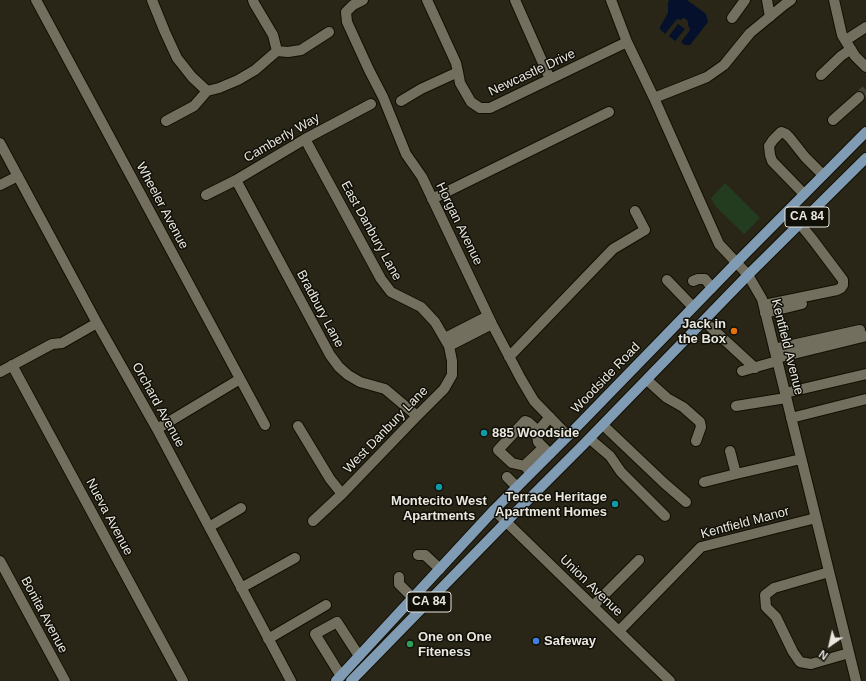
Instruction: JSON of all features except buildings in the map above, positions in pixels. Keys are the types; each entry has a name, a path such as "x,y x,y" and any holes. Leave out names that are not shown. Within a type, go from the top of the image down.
{"main road":[{"name":"Woodside Road","path":"338,678 517,487 528,470 546,451 568,436 866,132"},
{"name":"CA 84","path":"351,681 506,522 590,439 748,276 866,158"}],"street":[{"name":"Wheeler Avenue","path":"36,0 265,425"},
{"path":"152,0 165,32 178,58 192,77 207,91"},
{"path":"253,0 273,35 277,51"},
{"name":"Horgan Avenue","path":"363,0 353,5 346,12 347,22 383,97 406,154 422,178 490,320 521,379 534,401 568,436"},
{"name":"Newcastle Drive","path":"427,0 456,62 460,82 471,102 480,108 490,108 627,42"},
{"path":"515,0 550,80"},
{"name":"Kentfield Avenue","path":"611,0 627,42 654,98 719,244 748,276 762,299 856,681"},
{"path":"732,18 745,0"},
{"path":"767,0 770,16"},
{"path":"654,98 707,77 724,65 750,33 792,0"},
{"path":"834,0 842,35 855,56 866,67"},
{"path":"821,75 841,56 848,45 866,27"},
{"path":"166,121 194,106 207,91 238,80 255,70 277,51 288,52 301,50 328,32"},
{"path":"401,100 458,72"},
{"path":"833,120 859,97"},
{"name":"Camberly Way","path":"206,195 236,180 305,139 371,104"},
{"path":"432,200 609,112"},
{"path":"804,194 772,161 769,146 781,132 790,138 805,157 823,175"},
{"name":"East Danbury Lane","path":"305,139 381,279 391,292 421,307 435,322 447,342"},
{"name":"Orchard Avenue","path":"0,143 97,323 157,429 290,681"},
{"path":"0,185 18,176"},
{"name":"Bradbury Lane","path":"236,180 330,355 339,367 348,376 360,382 384,389 417,416"},
{"path":"509,357 613,249 645,230 635,211"},
{"path":"764,309 837,290 843,285 843,280 814,240 800,224"},
{"path":"686,287 698,279 705,280 712,288"},
{"path":"666,280 686,287"},
{"path":"686,287 693,307"},
{"path":"764,309 841,294"},
{"path":"447,342 490,320"},
{"path":"704,321 754,368"},
{"path":"0,372 52,344 62,343 97,323"},
{"path":"742,371 754,368 776,356 863,333"},
{"name":"West Danbury Lane","path":"313,521 342,494 444,389 452,375 452,361 447,342"},
{"name":"Nueva Avenue","path":"12,365 183,681"},
{"path":"736,406 786,395 866,374"},
{"path":"157,429 240,379"},
{"path":"647,380 667,398 683,407 700,422 701,427 696,441"},
{"path":"791,418 866,399"},
{"path":"546,451 538,442 537,436 538,431 550,417"},
{"path":"528,470 512,463 498,450 525,421 538,431"},
{"path":"603,425 664,484 686,502"},
{"path":"298,426 330,480 342,494"},
{"path":"590,439 610,456 621,472 665,516"},
{"path":"730,451 736,474"},
{"path":"704,482 801,459"},
{"path":"507,477 517,487"},
{"path":"209,527 241,508"},
{"name":"Union Avenue","path":"494,510 670,681"},
{"name":"Kentfield Manor","path":"619,631 701,547 816,518"},
{"path":"418,555 425,555 440,569"},
{"path":"241,588 295,558"},
{"path":"593,606 639,560"},
{"name":"Bonita Avenue","path":"0,561 65,681"},
{"path":"829,572 774,588 765,595 766,607 776,617 793,652 800,662 811,664 849,653"},
{"path":"399,576 399,584 413,598"},
{"path":"268,639 326,605"},
{"path":"338,678 315,634 337,622 359,656"}],"green space":[{"path":"725,183 760,218 744,234 715,206 711,198"}],"water":[{"path":"669,0 687,0 706,14 708,22 690,45 685,45 681,42 690,30 686,19 683,18 681,20 676,20 665,34 660,29 668,13"},
{"path":"678,24 685,29 675,41 669,36"}],"tunnel":[{"path":"859,97 866,90"}],"place":[{"name":"Jack in the Box","path":"734,331"},
{"name":"885 Woodside","path":"484,433"},
{"name":"Montecito West Apartments","path":"439,487"},
{"name":"Terrace Heritage Apartment Homes","path":"615,504"},
{"name":"Safeway","path":"536,641"},
{"name":"One on One Fiteness","path":"410,644"}]}
